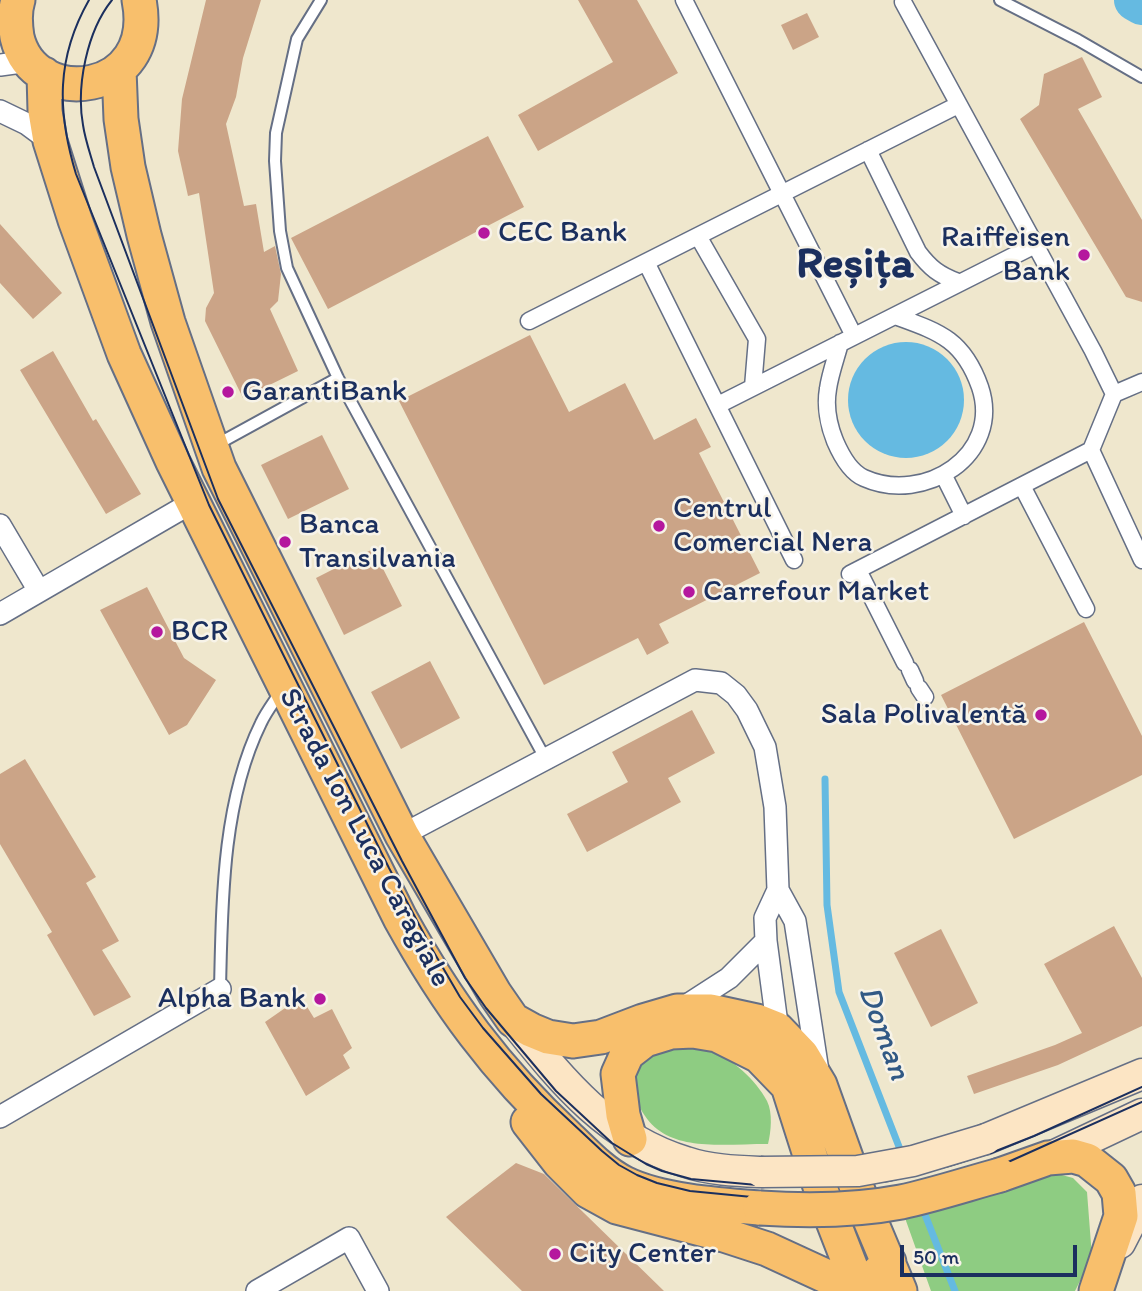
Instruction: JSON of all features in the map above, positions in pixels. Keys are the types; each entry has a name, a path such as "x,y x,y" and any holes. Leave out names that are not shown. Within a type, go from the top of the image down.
{"main road":[{"path":"13,13 24,67 63,82 82,84 102,80 119,70 132,55 141,37 139,0"},
{"name":"Strada Ion Luca Caragiale","path":"24,67 45,111 50,141 75,220 124,354 193,502 400,918 433,977 472,1033 506,1074 552,1122 610,1174 643,1190 697,1202 794,1210 856,1208 900,1202 1000,1175 1048,1158 1142,1114"},
{"name":"Strada Ion Luca Caragiale","path":"119,70 128,167 144,235 168,322 211,447 236,505 402,835 495,994 565,1083 602,1118 630,1139 688,1163 761,1172 858,1171 913,1161 986,1139 1142,1074"},
{"path":"433,977 471,1046 560,1163 588,1191 617,1207 767,1249 858,1288 870,1281 894,1277 858,1191 820,1085 802,1055 777,1029 757,1020 711,1011 677,1012 601,1037 573,1041 531,1030 513,1020"},
{"path":"630,1139 623,1115 618,1074 627,1054 652,1038 683,1031 717,1035 759,1056 788,1086 822,1194 858,1288"},
{"path":"1048,1158 1073,1156 1087,1160 1111,1179 1119,1194 1121,1216 1100,1283"},
{"path":"1100,1283 1142,1200"}],"street":[{"path":"684,0 782,194 847,339 827,391 829,427 842,458 862,477 887,484 915,484 944,476 968,457 983,428 983,397 972,363 950,340 929,328 895,316"},
{"path":"903,2 1114,394"},
{"path":"529,321 958,105"},
{"path":"0,111 27,124 50,141"},
{"path":"868,150 918,252 929,267 941,276 958,282"},
{"path":"698,236 757,339 753,387"},
{"path":"718,405 1035,245"},
{"path":"646,262 794,560"},
{"path":"915,680 854,572 1091,450 1114,394 1142,383"},
{"path":"1091,450 1142,560"},
{"path":"944,476 964,516"},
{"path":"1022,486 1086,609"},
{"path":"0,614 193,502"},
{"path":"0,524 39,591"},
{"path":"402,835 695,680 721,682 736,695 747,710 765,747 775,807 778,890 795,921 820,1085"},
{"path":"778,890 765,918 766,941 777,1029 788,1086"},
{"path":"677,1012 729,978 766,941"},
{"path":"0,1116 220,989"},
{"path":"257,1291 349,1238 378,1291"}],"lane":[{"path":"321,0 297,39 276,133 275,162 280,231 287,268 338,378 545,758"},
{"path":"1000,0 1142,77"},
{"path":"211,447 338,378"},
{"path":"220,989 228,845 239,786 261,723 284,685"}],"green space":[{"path":"683,1046 718,1054 735,1064 757,1085 770,1111 768,1144 699,1144 663,1133 648,1120 637,1102 630,1075 641,1058"},
{"path":"1047,1171 1073,1178 1087,1192 1092,1257 1075,1291 931,1291 905,1218"}],"water":[{"path":"906,342 928,346 947,359 960,378 964,400 960,422 947,441 928,454 906,458 884,454 865,441 852,422 848,400 852,378 865,359 884,346"}],"building":[{"path":"206,0 261,0 243,58 236,97 226,124 244,206 256,204 264,252 275,246 281,274 278,301 270,309 298,371 243,398 205,321 206,308 214,293 199,193 188,196 178,151 182,99"},
{"path":"578,0 637,0 678,73 538,151 518,115 613,62"},
{"path":"807,13 819,37 793,50 781,25"},
{"path":"1082,57 1102,97 1078,109 1142,220 1142,302 1126,297 1020,119 1039,105 1044,74"},
{"path":"488,136 524,207 328,309 291,238"},
{"path":"0,224 62,293 33,319 0,283"},
{"path":"530,335 569,412 625,383 654,440 696,418 711,447 699,453 760,573 659,624 669,643 647,655 638,638 544,685 399,401"},
{"path":"53,351 93,421 96,419 141,494 106,514 20,370"},
{"path":"322,435 349,489 288,519 261,465"},
{"path":"373,549 402,606 344,635 316,578"},
{"name":"BCR","path":"147,587 184,658 216,680 187,725 169,735 100,610"},
{"name":"Sala Polivalentă","path":"1084,622 1142,736 1142,775 1014,839 941,695"},
{"path":"430,661 460,718 401,749 371,692"},
{"path":"692,710 715,753 668,778 681,802 587,852 567,814 628,782 612,752"},
{"path":"25,759 96,877 86,883 119,941 102,950 131,997 94,1016 47,935 52,932 0,844 0,774"},
{"path":"1114,926 1142,978 1142,1026 1058,1065 974,1094 967,1076 1082,1033 1044,964"},
{"path":"941,929 978,1003 931,1027 894,953"},
{"path":"301,997 314,1018 332,1009 352,1048 343,1055 350,1068 306,1096 265,1022"},
{"name":"City Center","path":"516,1163 544,1174 664,1291 522,1291 446,1217"}],"waterway":[{"path":"1135,0 1142,4"},
{"name":"Doman","path":"825,779 827,905 839,992 903,1157"},
{"name":"Doman","path":"922,1207 955,1291"}],"tram line":[{"path":"89,0 70,43 65,64 63,107 70,151 76,174 209,505 432,949 460,997 483,1028 541,1094 602,1151 637,1175 690,1191 783,1200 868,1198 929,1188 997,1167 1142,1102"},
{"path":"112,0 96,27 86,60 81,93 84,130 94,167 218,499 402,861 465,978 486,1008 556,1091 612,1143 662,1171 691,1179 779,1187 889,1181 949,1166 1034,1136 1142,1087"}],"place":[{"name":"CEC Bank","path":"484,233"},
{"name":"Raiffeisen Bank","path":"1084,255"},
{"name":"GarantiBank","path":"228,392"},
{"name":"Centrul Comercial Nera","path":"659,526"},
{"name":"Banca Transilvania","path":"285,542"},
{"name":"Carrefour Market","path":"689,592"},
{"name":"BCR","path":"157,632"},
{"name":"Sala Polivalentă","path":"1041,715"},
{"name":"Alpha Bank","path":"320,999"},
{"name":"City Center","path":"555,1254"}],"district":[{"name":"Reșița","path":"855,266"}]}
